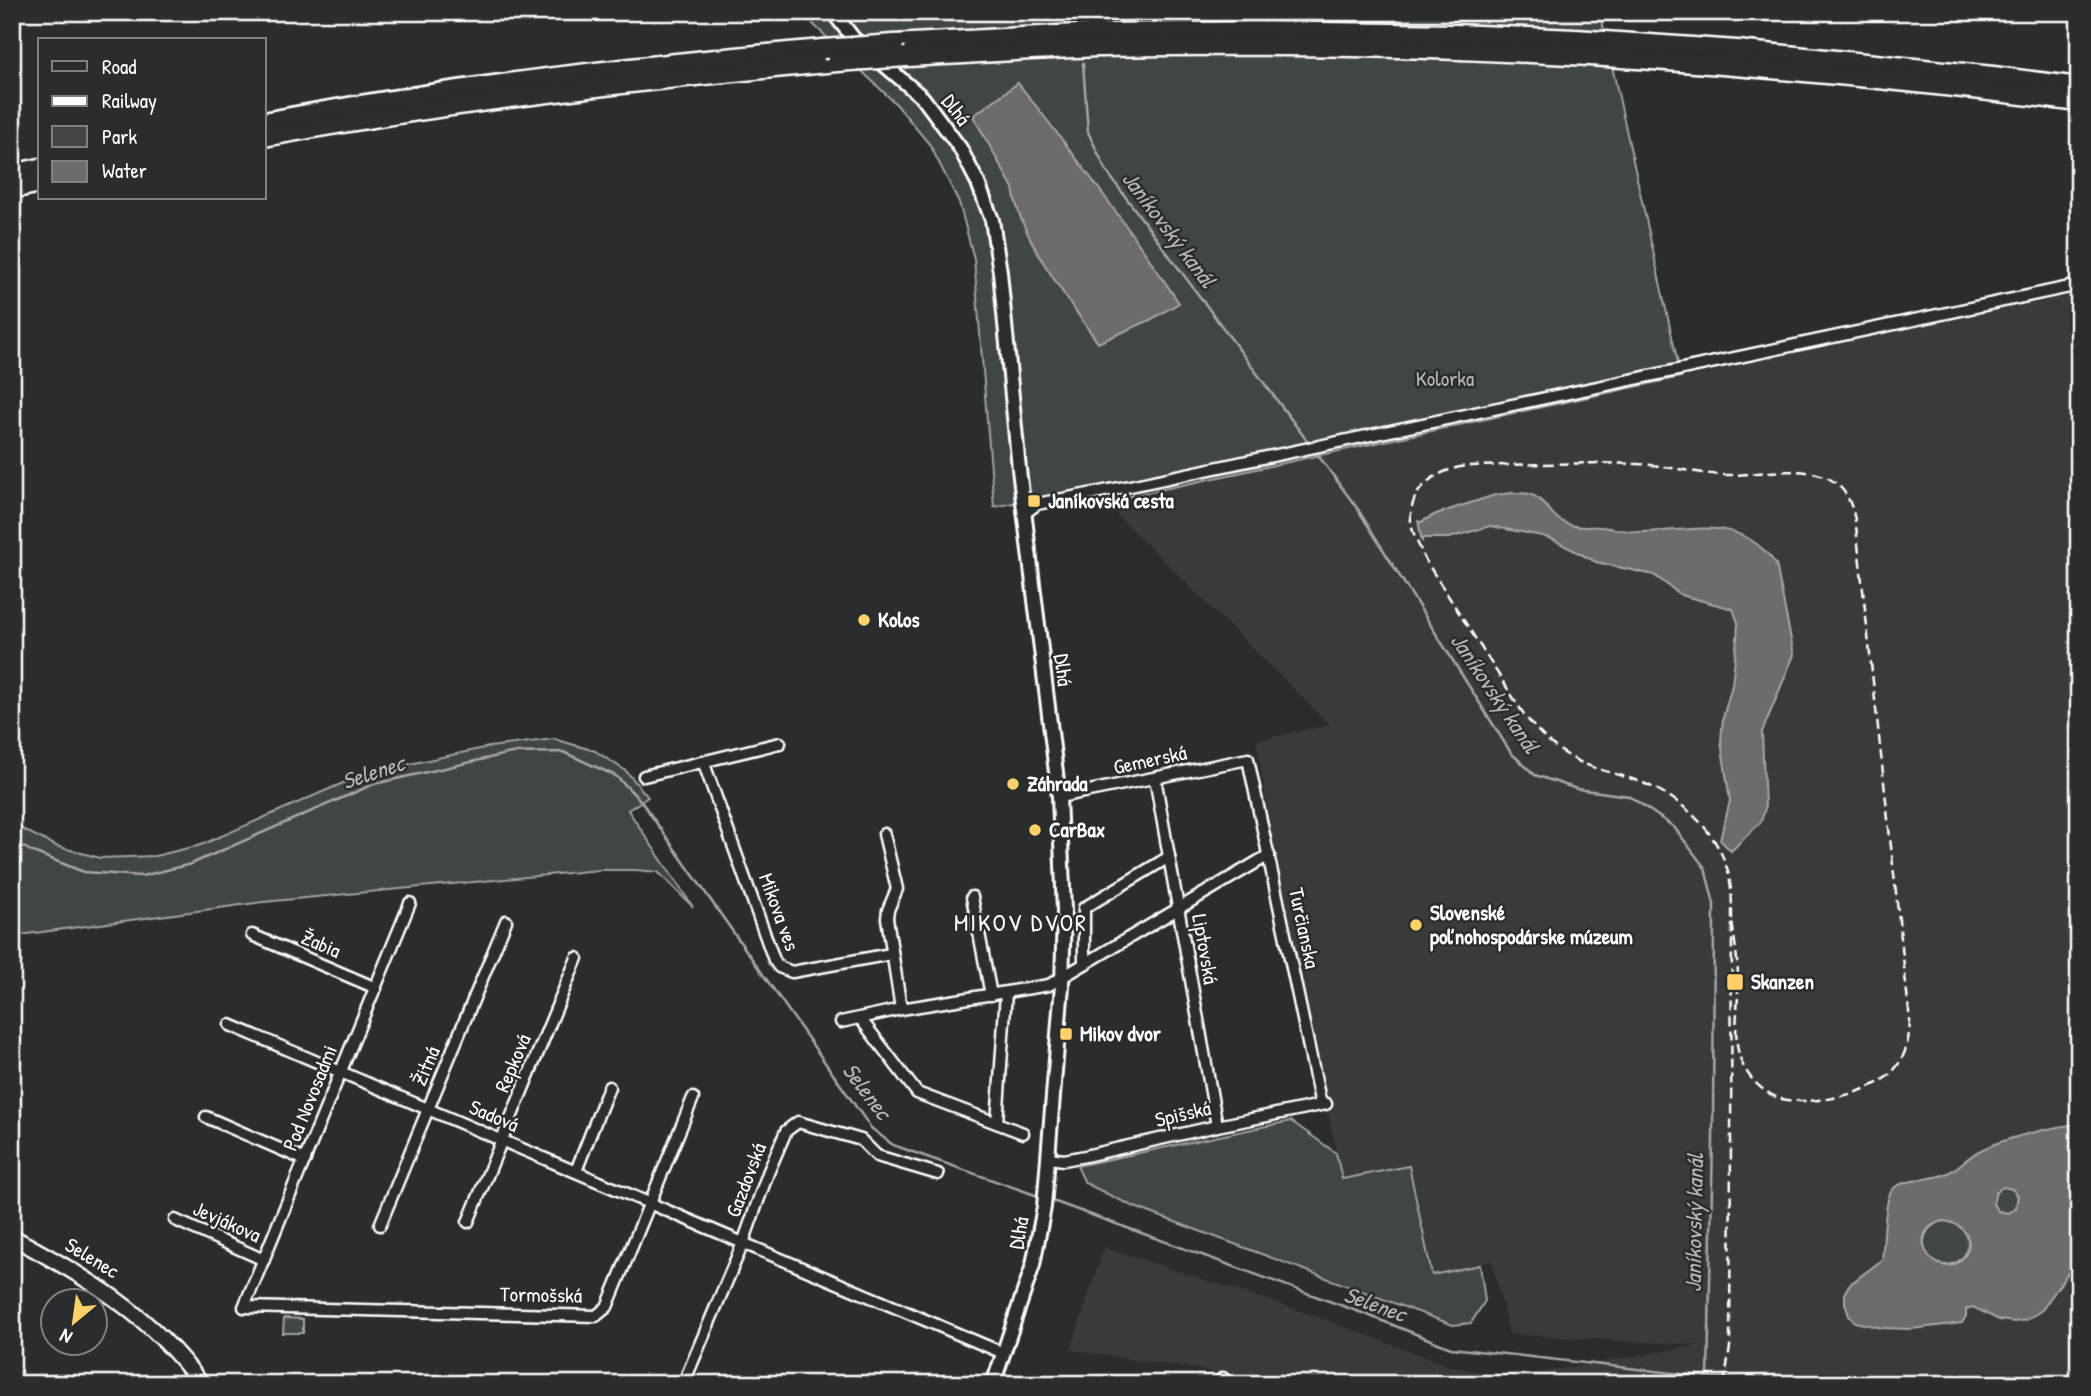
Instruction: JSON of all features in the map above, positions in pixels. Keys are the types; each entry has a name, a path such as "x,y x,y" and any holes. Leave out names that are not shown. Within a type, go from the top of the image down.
{"highway":[{"path":"266,137 510,98 837,62 900,51 1096,33 1255,31 1575,39 1750,51 2079,87"},
{"path":"266,122 595,72 823,49 900,51 1256,46 1456,49 1736,65 1923,83 2079,102"},
{"path":"12,174 38,168"},
{"path":"12,189 38,183"}],"main road":[{"name":"Selenec","path":"12,1237 86,1277 115,1297 145,1323 201,1384"}],"street":[{"name":"Dlhá","path":"833,12 853,38 922,98 960,148 978,183 992,220 1000,272 1019,469 1059,797 1063,864 1062,978 1044,1207 1033,1265 993,1384"},
{"path":"1025,513 1037,504 2079,285"},
{"path":"644,776 780,743"},
{"name":"Gemerská","path":"1059,797 1248,759"},
{"name":"Turčianska","path":"1248,759 1324,1105"},
{"name":"Mikova ves","path":"703,761 774,960 779,967 792,972 891,954"},
{"name":"Liptovská","path":"1155,778 1217,1126"},
{"path":"884,834 897,889 887,918 901,1009"},
{"path":"841,1022 901,1009 1049,985 1269,855"},
{"path":"1084,964 1083,908 1169,858"},
{"path":"972,897 991,995"},
{"name":"Pod Novosadmi","path":"244,1307 410,903"},
{"name":"Žitná","path":"380,1225 506,921"},
{"name":"Žabia","path":"252,935 376,988"},
{"name":"Repková","path":"468,1222 577,958"},
{"path":"997,1123 1006,993"},
{"path":"860,1018 918,1093 1023,1133"},
{"name":"Sadová","path":"230,1024 1003,1353"},
{"path":"576,1171 609,1087"},
{"name":"Tormošská","path":"244,1307 596,1315 607,1307 693,1098"},
{"name":"Spišská","path":"1049,1158 1077,1158 1324,1105"},
{"path":"206,1117 305,1160"},
{"name":"Gazdovská","path":"743,1243 786,1131 798,1122 861,1140 877,1156 938,1174"},
{"name":"Jevjákova","path":"175,1220 264,1260"},
{"path":"687,1376 743,1243"}],"shaded area":[{"path":"2079,292 2079,1384 1267,1384 1233,1375 1071,1350 1104,1247 1307,1313 1453,1367 1515,1377 1699,1345 1509,1334 1492,1261 1432,1275 1409,1166 1342,1179 1278,870 1256,740 1330,725 1104,502"}],"green space":[{"name":"Kolorka","path":"809,12 1600,12 1681,377 1104,502 1087,488 994,507 974,259 959,202 930,145 897,105 813,24"},
{"path":"554,739 595,751 626,771 648,797 628,810 693,907 658,872 599,870 263,902 12,936 12,824 56,846 100,858 155,856 201,845 343,783 405,765 489,747"},
{"path":"1291,1121 1336,1153 1342,1179 1409,1166 1432,1275 1480,1265 1485,1301 1471,1323 1453,1325 1132,1206 1085,1183 1077,1166"},
{"path":"2005,1187 2014,1191 2018,1200 2014,1209 2005,1213 1996,1209 1992,1200 1996,1191"},
{"path":"1946,1221 1955,1222 1962,1227 1967,1234 1967,1252 1962,1259 1955,1264 1946,1265 1937,1264 1930,1259 1925,1252 1924,1243 1925,1234 1930,1227 1937,1222"},
{"path":"284,1318 303,1319 303,1333 283,1333"}],"water":[{"path":"1018,83 1101,192 1179,303 1150,320 1098,343 1060,289 1035,247 1024,227 1013,188 973,116"},
{"path":"1512,493 1536,497 1559,520 1575,526 1639,532 1716,529 1732,532 1762,548 1776,564 1794,655 1762,732 1765,808 1761,822 1731,851 1720,840 1730,801 1721,741 1723,718 1732,685 1737,638 1738,623 1733,609 1681,595 1654,575 1596,562 1542,536 1490,526 1449,538 1423,538 1422,542 1418,520 1419,523 1436,514 1495,495"},
{"path":"2079,1124 2079,1257 2042,1310 2026,1320 2014,1322 1999,1320 1973,1307 1966,1309 1962,1323 1911,1329 1882,1328 1855,1322 1849,1316 1845,1292 1849,1285 1882,1260 1886,1213 1892,1190 1903,1183 1948,1173 1979,1151 2000,1142","holes":["2003,1187 2012,1189 2018,1195 2016,1208 2009,1213 1998,1211 1993,1204 1996,1192","1943,1221 1960,1228 1969,1243 1965,1255 1956,1264 1946,1266 1928,1255 1924,1246 1924,1236 1930,1227"]}],"waterway":[{"name":"Janíkovský kanál","path":"1083,63 1088,132 1107,172 1311,446"},
{"name":"Janíkovský kanál","path":"1315,451 1357,508 1511,753 1535,775 1577,789 1629,796 1674,827 1705,868 1714,904 1708,1377"},
{"name":"Selenec","path":"12,841 84,872 142,876 191,864 374,784 511,753 563,752 616,776 641,801 871,1128 893,1145 1041,1197"},
{"name":"Selenec","path":"1050,1200 1365,1314 1451,1348 1708,1377 1836,1384"}],"railway":[{"path":"1724,1384 1730,1347 1732,915 1731,890 1723,856 1705,828 1666,794 1627,777 1593,767 1562,752 1525,716 1424,558 1414,536 1411,510 1414,499 1426,483 1445,472 1466,466 1637,464 1722,475 1804,472 1828,478 1844,492 1851,505 1856,526 1910,1021 1906,1048 1893,1071 1884,1079 1857,1092 1809,1101 1782,1099 1756,1084 1745,1069 1738,1050 1738,973 1732,921"}],"place":[{"name":"Janíkovská cesta","path":"1034,501"},
{"name":"Kolos","path":"864,620"},
{"name":"Záhrada","path":"1013,784"},
{"name":"CarBax","path":"1035,830"},
{"name":"Slovenské poľnohospodárske múzeum","path":"1416,925"},
{"name":"Skanzen","path":"1735,982"},
{"name":"Mikov dvor","path":"1066,1034"}],"district":[{"name":"MIKOV DVOR","path":"1021,923"}]}
